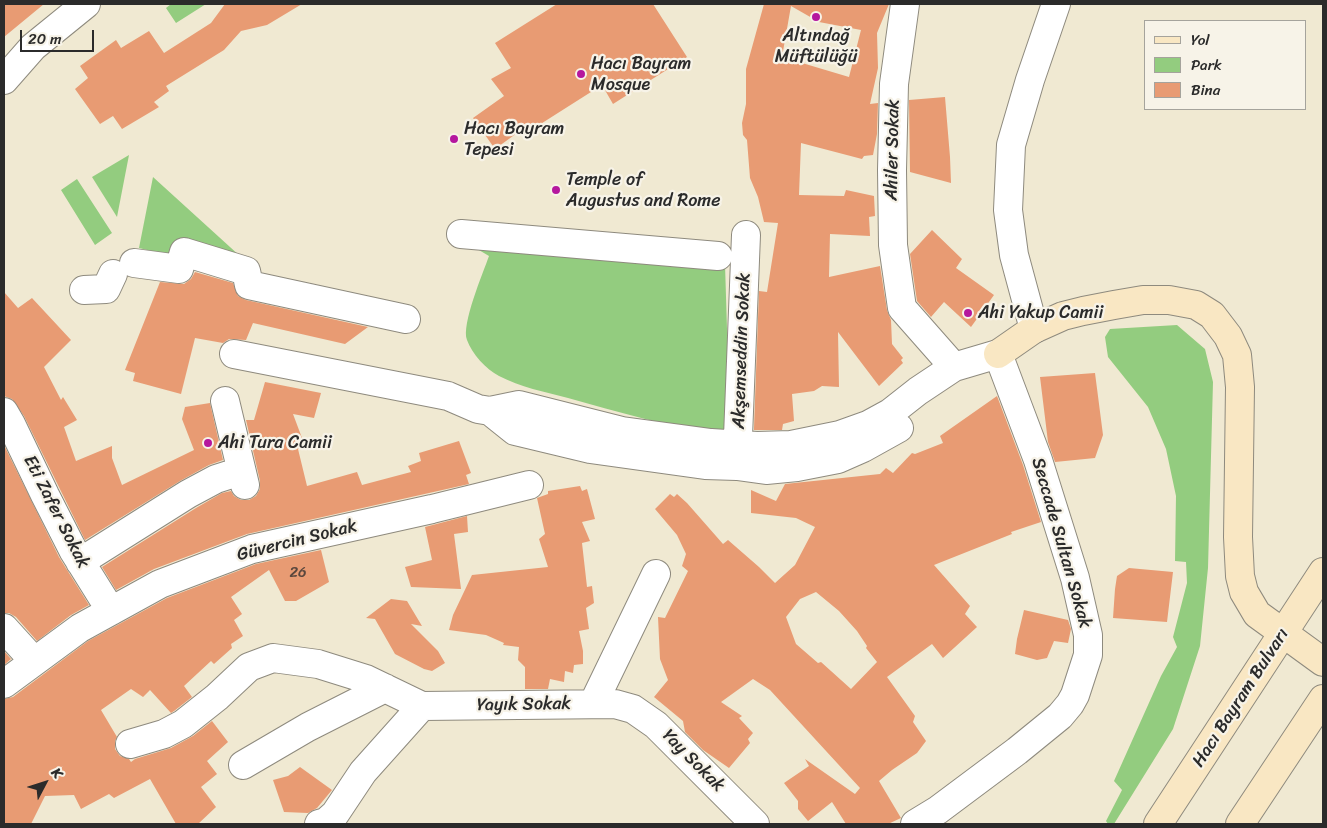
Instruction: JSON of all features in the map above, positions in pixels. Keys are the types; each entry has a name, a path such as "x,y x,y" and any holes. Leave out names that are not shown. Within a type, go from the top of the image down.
{"street":[{"path":"4,80 33,47 86,4"},
{"name":"Ahiler Sokak","path":"906,4 894,84 893,245 902,308 954,367"},
{"path":"1034,329 1014,255 1008,210 1011,145 1030,80 1056,4"},
{"path":"461,234 718,256"},
{"name":"Akşemseddin Sokak","path":"738,456 746,235"},
{"path":"84,290 106,289 123,268 179,269 184,252 246,270 249,285 406,319"},
{"path":"738,456 766,470 796,467 838,459 863,448 905,424 1034,329 1083,311 1143,300 1169,300 1196,305 1212,315 1228,336 1237,356 1240,396 1238,537 1240,576 1244,592 1257,614 1323,662"},
{"path":"234,354 448,396 478,409 490,411 515,431 590,449 704,465 840,435 868,425 890,413 918,391 954,367 998,354"},
{"name":"Seccade Sultan Sokak","path":"915,824 1017,751 1066,710 1080,685 1088,655 1088,635 1075,578 1038,460 998,354"},
{"path":"80,562 188,494 216,479 243,478 226,401"},
{"name":"Eti Zafer Sokak","path":"4,412 80,562 111,611"},
{"name":"Güvercin Sokak","path":"4,684 34,660 80,628 160,584 252,548 432,509 529,485"},
{"name":"Hacı Bayram Bulvarı","path":"1158,824 1323,572"},
{"path":"593,704 656,574"},
{"path":"4,628 34,660"},
{"path":"130,744 164,734 183,724 218,697 250,667 273,658 318,664 366,679 422,706 363,772 335,814 326,822 319,824"},
{"path":"243,765 308,727 385,688"},
{"path":"1240,824 1323,699"},
{"name":"Yayık Sokak","path":"422,706 593,704 625,706"},
{"name":"Yay Sokak","path":"625,706 646,717 656,725 755,824"}],"green space":[{"path":"171,4 206,4 176,23 166,8"},
{"path":"129,155 117,217 92,177"},
{"path":"153,177 241,257 176,257 139,248"},
{"path":"77,179 112,233 95,245 61,190"},
{"path":"462,240 725,264 730,427 720,435 662,423 533,389 507,380 494,373 472,351 466,333 473,299 489,256"},
{"path":"1177,325 1205,349 1213,382 1208,568 1200,646 1173,729 1114,824 1108,824 1106,821 1122,790 1114,781 1161,676 1177,647 1173,637 1187,583 1186,562 1175,561 1176,496 1166,449 1148,407 1108,357 1105,337 1110,329"}],"building":[{"path":"4,4 44,4 4,37"},
{"path":"225,4 302,4 267,25 241,31 224,50 166,86 169,91 154,102 159,107 122,129 113,116 100,124 75,89 88,78 80,66 116,40 121,48 149,31 164,53 211,23"},
{"name":"Hacı Bayram Mosque","path":"557,4 653,4 687,57 613,104 602,85 528,132 524,128 495,149 473,118 504,96 491,79 511,68 495,43"},
{"path":"764,4 889,4 877,33 878,68 870,104 878,103 877,134 873,155 864,156 862,159 801,143 799,195 844,196 846,190 874,196 875,216 869,217 870,236 830,234 829,277 880,266 887,310 891,320 892,344 903,358 901,360 903,363 879,386 838,332 839,387 822,386 814,391 792,394 794,421 783,424 782,430 754,430 759,291 767,292 778,223 764,222 758,197 750,178 747,140 743,135 742,123 746,104 746,69","holes":["791,6 819,22 861,30 849,77 782,57"]},
{"path":"945,97 951,183 910,172 909,100"},
{"path":"932,230 962,259 956,268 994,295 971,327 944,302 931,317 917,301 910,254"},
{"path":"195,272 233,283 238,296 246,300 368,327 345,344 253,323 246,340 229,339 223,343 195,338 181,394 133,381 135,373 125,370 160,282 184,284 191,279"},
{"path":"4,292 18,308 32,298 71,340 44,367 61,400 63,397 77,420 64,427 76,461 112,446 112,458 122,485 194,450 182,419 185,407 210,403 223,460 209,465 180,481 85,540 24,416 12,399 4,396"},
{"path":"1095,373 1103,435 1095,458 1055,462 1048,442 1040,377"},
{"path":"265,382 321,393 314,418 293,414 305,446 298,449 307,486 357,472 362,485 411,472 408,466 421,461 419,453 459,441 471,473 466,475 469,484 247,534 154,569 116,590 102,567 222,493 231,491 234,496 241,500 249,500 256,496 260,489 260,481 246,420 254,420"},
{"path":"997,396 1023,465 1041,522 1011,532 1012,534 934,565 970,606 965,614 977,627 943,658 932,644 887,677 915,716 913,722 926,741 917,753 879,781 901,818 888,824 846,824 832,802 808,821 798,809 798,801 784,783 809,766 805,759 855,794 860,788 770,690 753,679 721,702 742,716 739,718 753,733 748,739 750,743 729,768 703,750 685,732 683,721 654,697 668,680 660,659 658,617 665,618 688,571 682,566 686,554 677,535 655,509 670,494 674,497 677,494 723,544 728,540 775,583 795,565 815,527 796,518 751,513 751,490 776,501 785,484 880,474 886,468 893,473 912,453 915,454 943,443 940,436","holes":["816,592 839,611 857,631 867,646 866,648 877,662 851,689 821,662 818,663 796,644 786,617 800,599"]},
{"path":"4,445 59,557 89,605 71,615 37,641 16,617 9,613 4,613"},
{"path":"580,486 582,491 587,489 595,519 582,522 590,541 582,543 587,587 592,586 594,603 586,608 589,629 579,631 583,651 583,664 574,665 573,673 565,671 564,682 550,679 548,689 525,689 525,667 518,660 519,647 503,645 504,643 486,635 449,630 453,615 472,575 548,567 539,539 545,534 537,498 548,494 548,491"},
{"path":"467,516 468,532 454,534 461,589 411,587 405,567 432,560 425,527"},
{"path":"321,550 329,582 296,601 285,601 269,570 231,597 242,614 234,620 243,636 231,644 232,648 214,664 211,661 184,686 192,697 174,711 171,713 150,690 143,697 131,689 101,710 117,737 115,749 120,756 129,759 131,762 135,759 171,748 193,736 212,721 228,742 207,761 217,774 201,787 216,807 198,824 176,824 150,779 114,798 109,794 81,809 74,795 45,796 31,824 4,824 4,699 13,697 88,641 167,598 256,564"},
{"path":"1129,568 1173,572 1167,622 1113,618 1117,576"},
{"path":"391,599 407,601 422,626 411,624 438,651 445,663 432,671 424,669 395,654 375,619 366,618"},
{"path":"1024,610 1068,620 1071,629 1068,643 1054,641 1047,658 1037,660 1015,654"},
{"path":"4,651 11,659 4,665"},
{"path":"300,767 332,790 317,808 308,813 284,812 273,780 288,776"}],"place":[{"name":"Altındağ Müftülüğü","path":"816,17"},
{"name":"Hacı Bayram Mosque","path":"581,74"},
{"name":"Hacı Bayram Tepesi","path":"454,139"},
{"name":"Temple of Augustus and Rome","path":"556,190"},
{"name":"Ahi Yakup Camii","path":"968,313"},
{"name":"Ahi Tura Camii","path":"208,443"}]}
